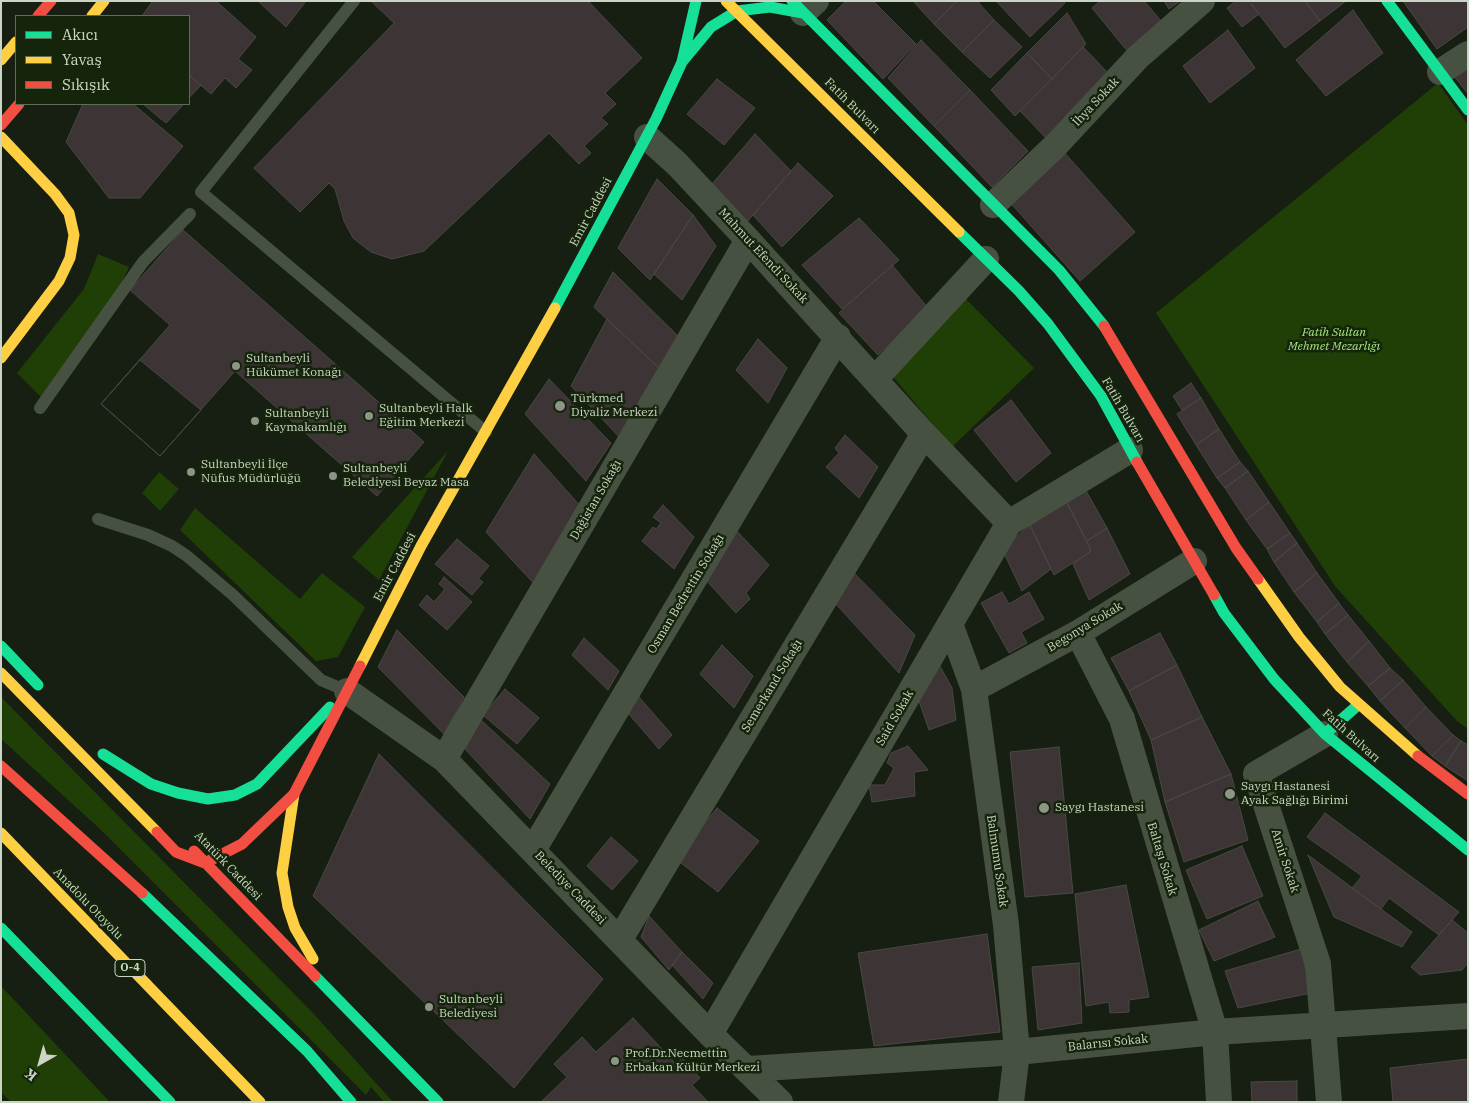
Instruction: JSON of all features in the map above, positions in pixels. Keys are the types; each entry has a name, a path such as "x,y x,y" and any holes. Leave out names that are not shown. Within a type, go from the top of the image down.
{"main road":[{"path":"39,15 51,1"},
{"path":"93,15 104,1"},
{"name":"Emir Caddesi","path":"205,863 242,844 294,794 421,546 538,341 647,137 682,62 696,1"},
{"name":"Fatih Bulvarı","path":"726,1 1019,290 1077,361 1101,396 1130,450 1197,558 1224,613 1274,679 1325,734 1468,850"},
{"path":"1387,1 1468,110"},
{"path":"682,62 711,27 737,11 804,5 993,205 1059,270 1095,313 1122,354 1225,538 1299,637 1340,687 1414,753 1468,794"},
{"path":"1,60 15,43"},
{"path":"1,124 18,105"},
{"path":"1,136 55,194 69,212 74,235 70,258 59,281 1,358"},
{"path":"1,646 49,696"},
{"path":"1,673 176,852 205,863"},
{"path":"137,790 99,750 151,784 178,793 208,798 235,795 256,784 284,752 347,690"},
{"path":"1325,734 1358,705"},
{"path":"1,766 125,877 300,1044 351,1102"},
{"path":"294,794 282,873 288,907 295,928 333,992"},
{"name":"Anadolu Otoyolu","path":"1,833 260,1102"},
{"name":"Atatürk Caddesi","path":"184,841 438,1102"},
{"path":"1,928 170,1102"}],"street":[{"name":"İhya Sokak","path":"993,205 1056,145 1138,57 1202,1"},
{"path":"1440,72 1468,54"},
{"name":"Mahmut Efendi Sokak","path":"647,137 677,164 838,337 924,434 1009,523"},
{"name":"Dağistan Sokağı","path":"444,759 748,240"},
{"path":"875,379 986,259"},
{"name":"Osman Bedrettin Sokağı","path":"533,850 838,337"},
{"name":"Semerkand Sokağı","path":"620,939 924,434"},
{"name":"Said Sokak","path":"710,1034 1009,523 1130,450"},
{"name":"Begonya Sokak","path":"974,689 1078,634 1197,558"},
{"name":"Balmumu Sokak","path":"950,624 974,689 1006,925 1017,1052 1011,1102"},
{"name":"Baltaşı Sokak","path":"1078,634 1122,719 1215,1032 1219,1102"},
{"name":"Belediye Caddesi","path":"347,690 444,759 710,1034 780,1102"},
{"name":"Amir Sokak","path":"1325,734 1256,774 1318,964 1325,1026"},
{"name":"Balarısı Sokak","path":"748,1069 1017,1052 1215,1032 1468,1016"},
{"path":"1325,1026 1329,1102"}],"lane":[{"path":"354,1 201,192 486,432"},
{"path":"40,408 143,262 190,214"},
{"path":"98,519 148,535 187,556 232,595 321,680 347,690"}],"green space":[{"name":"Fatih Sultan Mehmet Mezarlığı","path":"1438,83 1468,125 1468,729 1457,721 1335,586 1156,313"},
{"path":"98,254 129,267 117,292 42,398 17,373 84,289"},
{"path":"965,298 1034,368 952,447 889,372"},
{"path":"448,451 379,580 352,557"},
{"path":"159,472 179,489 160,511 142,493"},
{"path":"195,508 300,599 322,573 365,607 338,657 316,661 180,530"},
{"path":"1,697 311,1011 393,1102 384,1102 371,1087 366,1095 100,829 1,739"},
{"path":"1,986 110,1102 11,1102 1,1092"}],"building":[{"path":"153,1 216,1 256,37 238,59 252,70 236,88 225,78 211,94 190,76 190,15 143,15"},
{"path":"258,1 306,1 286,27"},
{"path":"371,1 588,1 642,58 605,93 616,104 601,118 608,124 584,146 591,153 579,164 549,133 424,251 392,259 371,252 353,238 344,221 335,189 329,183 300,212 254,168 394,23"},
{"path":"846,1 873,1 916,44 883,79 827,20"},
{"path":"913,1 957,1 934,24"},
{"path":"957,1 977,1 994,20 962,52 934,24"},
{"path":"996,1 1063,1 1065,3 1030,37"},
{"path":"1100,1 1144,1 1162,22 1129,53 1092,8"},
{"path":"1164,1 1180,1 1169,9"},
{"path":"1236,1 1249,1 1259,14 1242,27 1227,8"},
{"path":"1255,1 1305,1 1320,21 1285,48 1251,4"},
{"path":"1305,1 1346,1 1320,21"},
{"path":"1403,1 1468,1 1468,27 1437,49"},
{"path":"1353,10 1383,53 1326,96 1296,60"},
{"path":"1067,13 1086,44 1052,79 1027,53"},
{"path":"994,20 1022,47 990,78 962,52"},
{"path":"1228,30 1255,68 1210,103 1183,66"},
{"path":"921,40 970,90 934,126 888,78"},
{"path":"1083,47 1111,76 1047,139 1020,111"},
{"path":"1027,53 1052,79 1015,116 991,90"},
{"path":"1468,66 1468,94 1454,76"},
{"path":"190,76 201,85 190,97"},
{"path":"717,79 755,108 724,145 687,114"},
{"path":"970,90 1028,151 992,187 934,126"},
{"path":"83,105 134,105 183,146 140,198 109,198 66,142"},
{"path":"144,105 183,105 166,123"},
{"path":"755,134 791,171 747,222 712,184"},
{"path":"1063,151 1135,232 1080,281 1008,200"},
{"path":"798,163 833,196 782,247 753,215"},
{"path":"657,179 693,215 650,280 618,248"},
{"path":"693,215 716,246 682,300 654,274"},
{"path":"859,218 899,260 842,309 802,265"},
{"name":"Sultanbeyli Hükümet Konağı","path":"183,230 424,442 377,496 235,371 160,456 101,404 170,325 130,290"},
{"path":"892,265 928,308 878,355 839,313"},
{"path":"613,272 681,339 662,371 594,307"},
{"path":"607,319 662,371 624,442 571,386"},
{"path":"758,339 787,368 768,403 736,370"},
{"path":"140,360 201,410 160,456 101,404"},
{"path":"549,379 611,443 586,481 525,414"},
{"path":"1191,383 1201,398 1182,410 1173,396"},
{"path":"1201,398 1219,429 1196,445 1177,414"},
{"path":"1011,400 1051,453 1016,482 974,430"},
{"path":"1219,429 1240,462 1217,478 1196,445"},
{"path":"845,435 878,467 859,498 826,467 839,453 835,448"},
{"path":"534,454 582,508 538,588 486,532"},
{"path":"1240,462 1248,471 1225,488 1217,478"},
{"path":"1248,471 1269,502 1246,520 1225,488"},
{"path":"1085,489 1107,528 1087,541 1066,501"},
{"path":"1066,501 1091,551 1054,575 1030,525"},
{"path":"1269,502 1290,533 1267,549 1246,520"},
{"path":"663,505 694,537 674,569 642,541 653,527 656,529 661,523 653,517"},
{"path":"1030,525 1051,569 1022,591 1002,549"},
{"path":"734,528 769,565 746,593 750,599 736,613 705,579"},
{"path":"1107,528 1130,574 1089,600 1073,564 1091,551 1087,541"},
{"path":"1290,533 1297,543 1274,562 1267,549"},
{"path":"457,539 489,566 478,579 483,582 472,595 435,564"},
{"path":"1297,543 1317,573 1294,592 1274,562"},
{"path":"852,571 915,635 899,673 835,603"},
{"path":"1317,573 1339,603 1317,622 1294,592"},
{"path":"444,577 472,602 447,630 419,605 427,595 434,602 445,589 439,584"},
{"path":"1002,592 1009,604 1029,592 1044,619 1021,632 1027,643 1009,653 981,603"},
{"path":"1339,603 1348,615 1325,634 1317,622"},
{"path":"1348,615 1369,641 1347,662 1325,634"},
{"path":"397,630 464,697 444,734 378,667"},
{"path":"1160,633 1177,665 1129,691 1111,658"},
{"path":"584,638 619,671 608,690 572,655"},
{"path":"1369,641 1390,668 1368,686 1347,662"},
{"path":"722,645 753,676 734,708 700,674"},
{"path":"936,659 952,688 956,720 929,730 919,701"},
{"path":"1177,665 1202,717 1151,740 1129,691"},
{"path":"1390,668 1403,680 1380,701 1368,686"},
{"path":"1403,680 1426,707 1405,728 1380,701"},
{"path":"505,689 539,718 517,744 483,715"},
{"path":"639,697 672,735 659,749 628,713"},
{"path":"1426,707 1453,735 1432,756 1405,728"},
{"path":"1202,717 1231,774 1165,802 1151,740"},
{"path":"481,720 550,784 530,819 465,749"},
{"path":"1453,735 1461,741 1445,766 1432,756"},
{"path":"1461,741 1468,745 1468,781 1445,766"},
{"path":"908,746 928,770 914,772 915,796 872,802 869,785 885,785 894,768 887,763 891,753"},
{"path":"1059,747 1073,893 1025,897 1010,752"},
{"name":"Sultanbeyli Belediyesi","path":"379,754 603,979 514,1088 313,896"},
{"path":"1231,774 1248,840 1184,862 1165,802"},
{"path":"717,808 759,841 718,892 676,859"},
{"path":"1325,813 1459,912 1439,935 1389,898 1381,909 1352,888 1362,876 1307,837"},
{"path":"611,837 638,861 612,890 587,866"},
{"path":"1242,846 1263,896 1207,919 1186,870"},
{"path":"1308,855 1412,932 1402,947 1334,917"},
{"path":"1126,885 1149,997 1129,1000 1129,1012 1110,1013 1109,1002 1086,1006 1075,894"},
{"path":"1258,901 1275,937 1214,961 1199,930"},
{"path":"649,916 682,952 669,970 641,937"},
{"path":"1452,920 1468,933 1468,963 1462,970 1420,975 1411,967"},
{"path":"987,934 1000,1032 874,1046 858,953"},
{"path":"1301,949 1311,993 1238,1008 1225,971"},
{"path":"682,952 713,983 703,999 672,965"},
{"path":"1079,963 1082,1023 1038,1030 1032,967"},
{"name":"Prof.Dr.Necmettin Erbakan Kültür Merkezi","path":"633,1018 676,1064 682,1058 700,1078 692,1085 708,1102 541,1102 567,1077 554,1064 582,1037 596,1052"},
{"path":"1468,1059 1468,1102 1393,1102 1390,1068"},
{"path":"1297,1081 1297,1102 1252,1102 1251,1082"}],"traffic: fast":[{"path":"555,308 656,119 682,62 696,1"},
{"path":"792,1 1059,270 1104,326"},
{"path":"1387,1 1468,110"},
{"path":"682,62 711,27 737,11 770,7 803,13"},
{"path":"959,232 1019,291 1048,324 1101,396 1137,462"},
{"path":"1214,595 1224,613 1274,679 1325,734 1468,850"},
{"path":"1,646 38,685"},
{"path":"1325,734 1358,705"},
{"path":"103,754 151,784 178,793 208,799 235,795 257,784 330,707"},
{"path":"142,893 307,1051 351,1102"},
{"path":"1,928 170,1102"},
{"path":"315,976 438,1102"}],"traffic: slow":[{"path":"93,15 104,1"},
{"path":"726,1 959,232"},
{"path":"1,60 15,43"},
{"path":"1,137 55,194 69,213 74,235 70,258 59,281 1,358"},
{"path":"360,666 421,546 555,308"},
{"path":"1258,579 1299,637 1340,687 1418,756"},
{"path":"1,673 157,832"},
{"path":"294,794 282,873 288,907 295,928 313,959"},
{"path":"1,833 260,1102"}],"traffic: jam":[{"path":"39,15 51,1"},
{"path":"1,125 18,105"},
{"path":"1104,326 1236,548 1258,579"},
{"path":"1137,462 1214,595"},
{"path":"157,832 176,852 205,863 242,844 294,794 360,666"},
{"path":"1418,756 1468,794"},
{"path":"1,766 142,893"},
{"path":"194,851 315,976"}],"place":[{"name":"Sultanbeyli Hükümet Konağı","path":"236,366"},
{"name":"Türkmed Diyaliz Merkezi","path":"560,406"},
{"name":"Sultanbeyli Halk Eğitim Merkezi","path":"369,416"},
{"name":"Sultanbeyli Kaymakamlığı","path":"255,421"},
{"name":"Sultanbeyli İlçe Nüfus Müdürlüğü","path":"191,472"},
{"name":"Sultanbeyli Belediyesi Beyaz Masa","path":"333,476"},
{"name":"Saygı Hastanesi Ayak Sağlığı Birimi","path":"1230,794"},
{"name":"Saygı Hastanesi","path":"1044,808"},
{"name":"Sultanbeyli Belediyesi","path":"429,1007"},
{"name":"Prof.Dr.Necmettin Erbakan Kültür Merkezi","path":"615,1061"}]}
